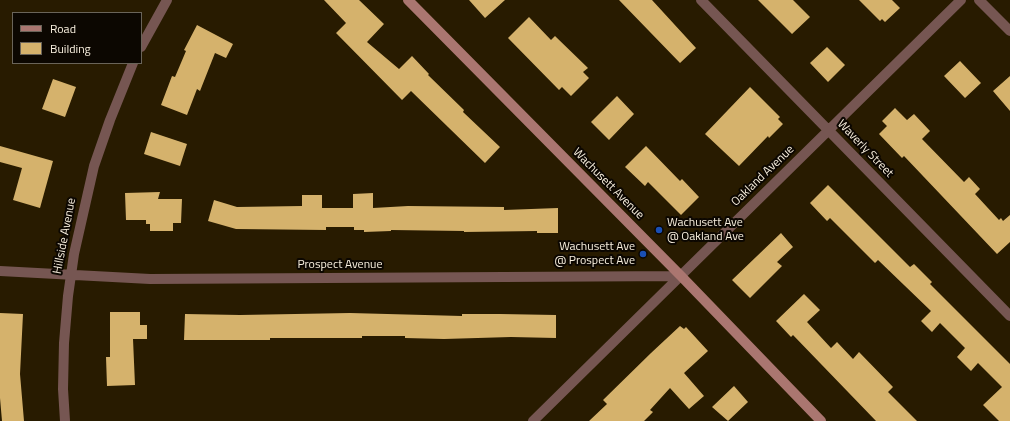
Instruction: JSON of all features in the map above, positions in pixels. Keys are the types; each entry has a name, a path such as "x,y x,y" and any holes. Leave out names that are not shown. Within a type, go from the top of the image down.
{"street":[{"path":"142,45 167,0"},
{"name":"Wachusett Avenue","path":"408,0 681,276 821,421"},
{"name":"Waverly Street","path":"701,0 1010,316"},
{"name":"Oakland Avenue","path":"533,421 961,0"},
{"path":"979,0 1010,31"},
{"name":"Hillside Avenue","path":"65,421 63,369 66,318 70,275 78,232 94,166 110,120 134,64"},
{"name":"Prospect Avenue","path":"0,271 150,279 681,276"}],"building":[{"path":"324,0 359,0 384,24 367,42 399,69 412,56 429,74 428,75 464,110 463,112 500,147 485,163 411,91 402,100 336,33 346,23"},
{"path":"469,0 505,0 485,18"},
{"path":"619,0 652,0 696,48 680,63"},
{"path":"758,0 793,0 810,17 792,34"},
{"path":"859,0 892,0 900,8 885,22 882,19 880,21"},
{"path":"529,17 551,40 555,36 588,68 583,72 589,78 571,96 562,87 559,90 508,38"},
{"path":"197,25 233,44 226,58 215,53 200,91 197,89 187,115 161,105 172,76 175,77 186,51 184,50"},
{"path":"827,47 845,65 828,82 810,63"},
{"path":"960,61 981,83 965,98 944,76"},
{"path":"1010,76 1010,111 993,91"},
{"path":"53,79 76,87 65,117 42,109"},
{"path":"750,87 780,117 778,119 783,124 769,138 768,136 739,166 705,134"},
{"path":"617,96 634,114 609,140 591,122"},
{"path":"895,108 907,120 914,114 930,131 922,139 964,182 969,177 980,189 975,194 999,220 1001,218 1003,221 1010,215 1010,242 997,254 904,156 902,158 879,134 887,126 882,121"},
{"path":"151,132 187,144 180,166 144,154"},
{"path":"0,146 53,161 40,208 13,200 22,168 0,162"},
{"path":"646,146 680,181 682,179 699,197 681,215 648,182 645,186 625,167"},
{"path":"828,185 910,267 914,264 932,282 930,284 1010,364 1010,421 999,421 983,405 1002,387 978,363 971,371 957,357 965,348 940,323 932,332 921,321 931,311 878,260 875,263 830,218 827,221 810,203"},
{"path":"160,192 158,199 182,199 181,223 173,223 173,231 150,231 150,224 146,224 146,220 126,220 125,193"},
{"path":"373,193 373,208 408,206 504,207 504,210 558,208 558,233 537,233 537,231 464,232 391,230 364,232 364,230 354,230 354,227 326,227 326,230 236,229 208,221 214,200 237,207 302,206 302,195 322,195 322,208 353,208 353,194"},
{"path":"781,233 793,247 777,262 782,266 750,298 732,280"},
{"path":"804,294 820,310 807,322 831,348 837,342 853,359 859,352 893,387 888,392 917,421 876,421 793,335 791,337 776,321"},
{"path":"110,312 140,312 140,325 147,325 147,339 133,339 135,385 107,386 106,357 110,357"},
{"path":"0,313 23,314 20,374 24,421 2,421 0,398"},
{"path":"350,313 462,316 462,314 556,315 556,338 511,337 444,339 405,338 405,336 362,336 362,338 184,340 185,314 240,315"},
{"path":"680,326 684,329 686,327 708,351 684,373 704,396 689,409 670,388 650,410 653,412 644,421 589,421 607,404 603,400"},
{"path":"734,386 748,402 728,421 712,407"}],"place":[{"name":"Wachusett Ave @ Oakland Ave","path":"659,230"},
{"name":"Wachusett Ave @ Prospect Ave","path":"643,254"}]}
